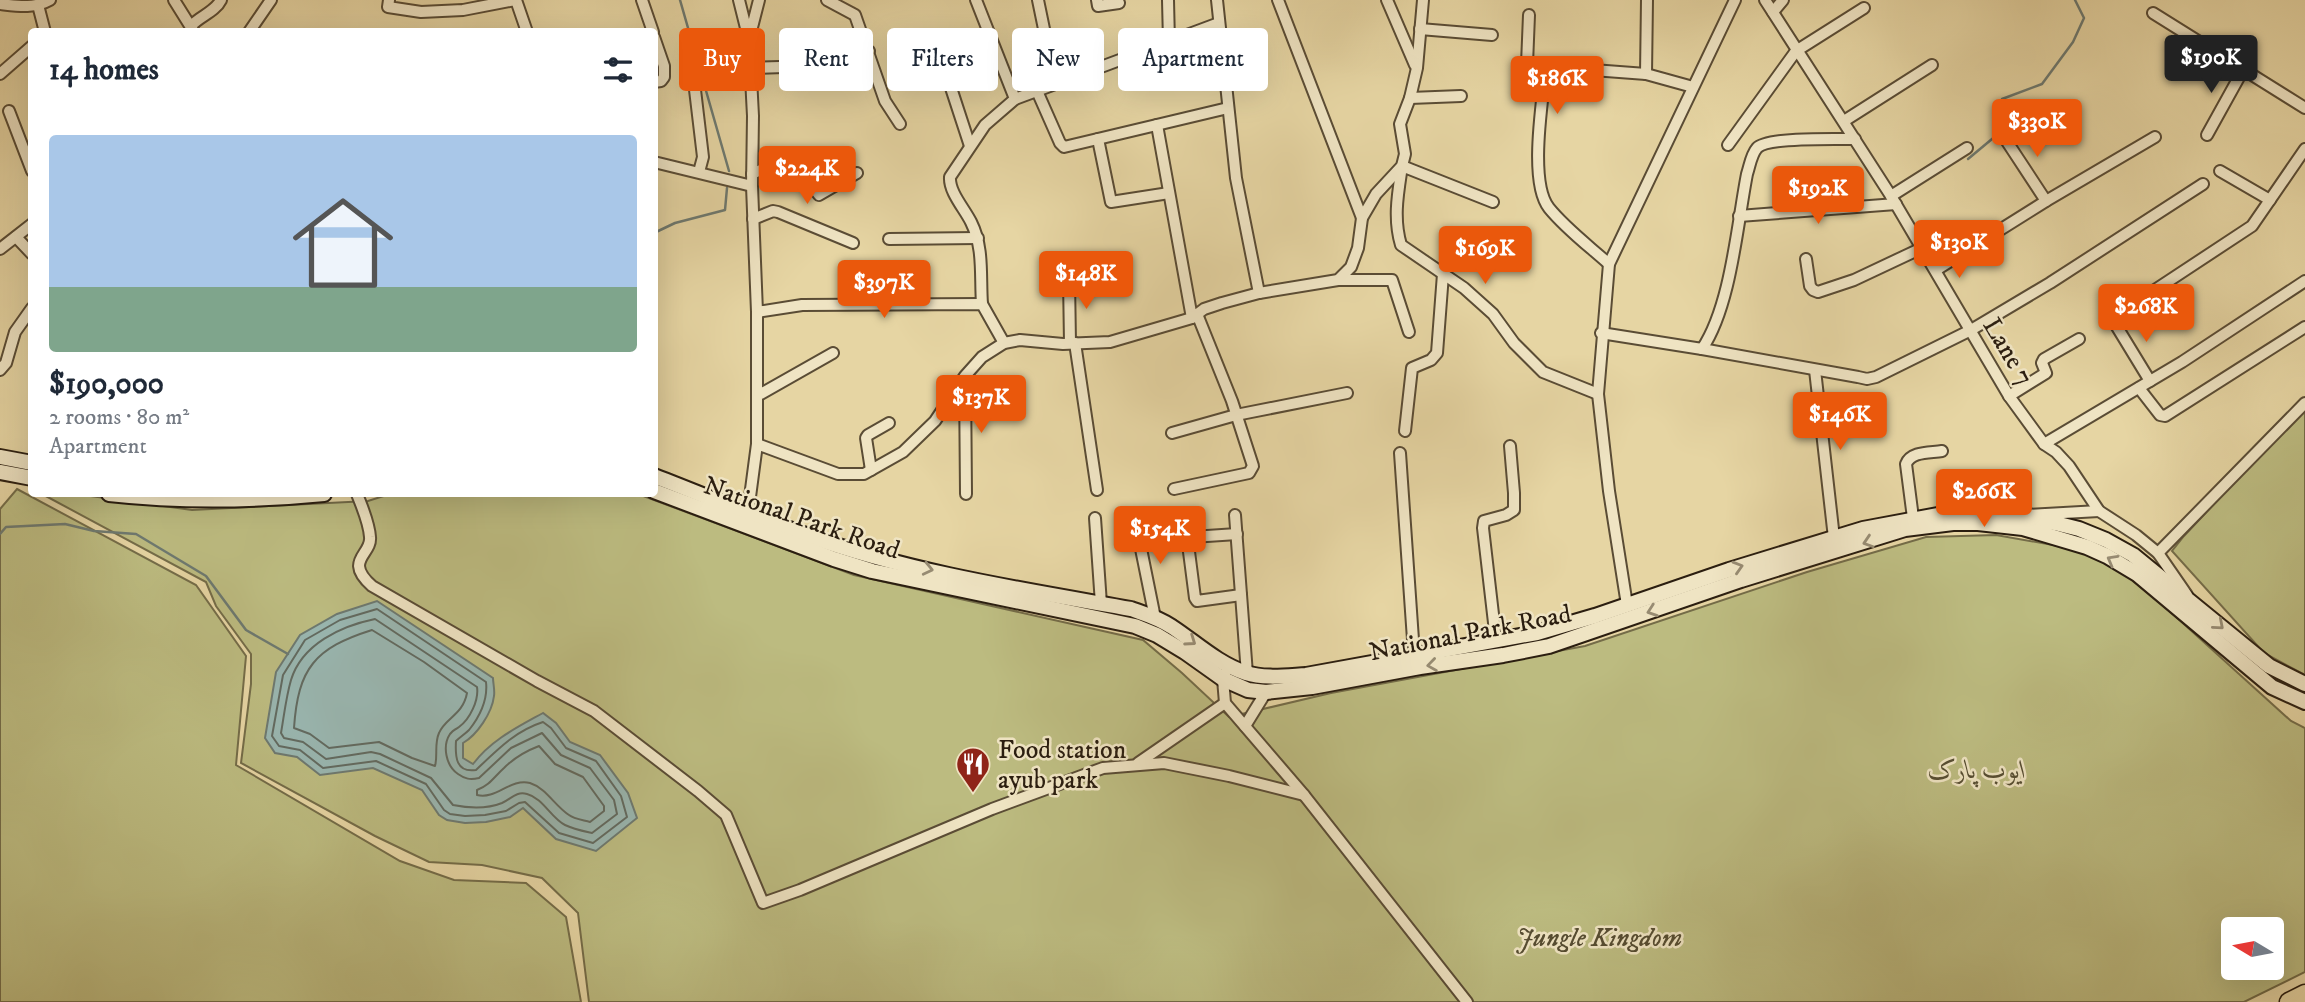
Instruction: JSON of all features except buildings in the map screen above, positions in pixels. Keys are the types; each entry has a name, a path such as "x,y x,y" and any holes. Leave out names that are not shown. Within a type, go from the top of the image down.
{"highway":[{"path":"2289,1002 2305,994"}],"main road":[{"path":"5,457 28,462"},
{"path":"0,472 28,477"},
{"name":"National Park Road","path":"658,478 891,567 1135,626 1167,641 1223,679 1248,690 1266,692 1312,687 1549,646 1913,518 1970,509 2020,515 2079,529 2106,540 2133,555 2269,666 2305,684"},
{"name":"National Park Road","path":"658,493 834,559 1131,609 1155,618 1247,674 1275,676 1306,675 1537,633 1834,538 1890,528 1930,525 1978,523 2023,528 2087,547 2137,574 2272,687 2305,702"},
{"path":"138,497 234,500 279,497"}],"street":[{"path":"0,4 26,7 50,0"},
{"path":"174,0 191,28"},
{"path":"193,28 199,17 214,10 221,0"},
{"path":"252,28 271,0"},
{"path":"389,0 388,7 421,12 463,10 516,0 526,28"},
{"path":"642,0 652,28"},
{"path":"739,0 746,28"},
{"path":"752,28 759,0"},
{"path":"827,0 855,15 860,28"},
{"path":"976,0 1015,99"},
{"path":"1038,0 1044,28"},
{"path":"1097,0 1098,6 1119,3"},
{"path":"1168,0 1169,28"},
{"path":"1217,0 1236,178 1259,293"},
{"path":"1278,0 1362,218"},
{"path":"1387,0 1417,68"},
{"path":"1423,0 1417,68 1400,124 1405,154 1397,204 1397,231 1401,245 1464,288 1493,314 1514,343 1543,372 1598,394"},
{"path":"1646,74 1647,0"},
{"path":"1627,605 1609,491 1598,394 1601,333 1609,264 1735,0"},
{"name":"Lane 7","path":"1765,0 1893,200 2009,397 2044,444 2069,466 2099,511 2158,553 2192,602"},
{"path":"1773,12 1783,0"},
{"path":"38,5 44,28"},
{"path":"1728,145 1796,51 1864,8"},
{"path":"2153,13 2305,108"},
{"path":"1529,15 1528,67 1547,69 1553,66 1646,74 1693,87"},
{"path":"1206,28 1219,23"},
{"path":"1420,29 1492,35"},
{"path":"658,49 664,66 664,77 658,81"},
{"path":"0,74 28,50"},
{"path":"873,64 885,101 900,124"},
{"path":"1844,121 1932,65"},
{"path":"1547,69 1538,163 1547,206 1609,264"},
{"path":"2207,135 2243,70"},
{"path":"695,91 704,157 699,173"},
{"path":"748,512 757,444 751,91"},
{"path":"952,91 970,146"},
{"path":"1004,342 982,304 978,237 949,182 985,125 1015,99 1035,91 1064,147 1228,108"},
{"path":"1410,98 1461,96"},
{"path":"9,111 28,161"},
{"path":"1157,125 1195,316 1236,415 1253,466 1249,473 1174,489"},
{"path":"2002,134 2046,201"},
{"path":"1936,270 2155,137"},
{"path":"1098,139 1111,202 1170,193"},
{"path":"1702,349 1711,336 1723,297 1747,174 1758,146 1801,140 1854,139"},
{"path":"1739,216 1893,200 1966,148"},
{"path":"2150,381 2113,317 2252,226 2305,149"},
{"path":"658,163 699,173 752,180 787,158 792,159 818,195 857,173"},
{"path":"1338,280 1351,267 1359,248 1362,218 1376,194 1402,166"},
{"path":"1402,166 1493,202"},
{"path":"2220,171 2270,200"},
{"path":"1601,333 1867,379 1876,377 1971,330 2203,184"},
{"path":"753,219 773,211 778,212 853,243"},
{"path":"0,249 28,226"},
{"path":"16,237 28,250"},
{"path":"889,239 978,237"},
{"path":"1806,259 1810,286 1818,292 1854,280 1922,248"},
{"path":"1405,431 1412,368 1431,360 1437,353 1443,274"},
{"path":"1069,279 1073,343 1097,490"},
{"path":"757,444 838,474 864,474 903,452 935,421 964,377 982,357 1004,342 1110,342 1259,293 1338,280 1392,280 1409,332"},
{"path":"2044,444 2182,362 2305,281"},
{"path":"757,312 802,305 982,304"},
{"path":"0,370 6,363 15,332 28,314"},
{"path":"2138,388 2160,415 2165,416 2305,327"},
{"path":"2009,397 2046,373 2042,363 2044,359 2079,339"},
{"path":"757,397 833,353"},
{"path":"1815,370 1834,538"},
{"path":"964,377 966,494"},
{"path":"1172,433 1236,415 1347,393"},
{"path":"2158,553 2305,403"},
{"path":"871,470 866,438 889,423"},
{"path":"1496,640 1483,528 1485,521 1514,510 1510,446"},
{"path":"1913,518 1906,464 1908,459 1913,455 1942,452"},
{"path":"1400,453 1414,654"},
{"path":"358,497 371,537 369,546 360,558 359,566 365,580 425,617 594,710 698,791 726,815 763,903 992,809 1103,768 1164,763 1304,795"},
{"path":"2020,515 2099,511"},
{"path":"1235,516 1247,674"},
{"path":"1095,518 1101,604"},
{"path":"1135,519 1155,618"},
{"path":"1237,534 1192,537 1188,544 1197,601 1241,596"},
{"path":"1230,665 1223,679 1225,703 1304,795 1467,1002"},
{"path":"1245,726 1266,692"},
{"path":"1137,764 1225,703"},
{"path":"1281,788 1287,776"}],"green space":[{"path":"2305,407 2305,675 2264,653 2172,551"},
{"path":"17,489 196,585 246,656 236,765 400,861 454,880 526,883 566,917 581,1002 0,1002 0,509"},
{"name":"ایوب پارک","path":"48,497 98,497 192,510 368,501 381,497 646,497 854,575 1143,640 1229,717 1331,693 1585,646 1807,572 1926,537 1996,535 2081,550 2132,577 2291,721 2305,728 2305,972 2244,1002 589,1002 578,913 542,878 482,865 429,862 375,836 241,763 251,684 251,654 216,606 206,582"}],"water":[{"path":"377,601 493,678 493,703 478,729 463,743 463,758 473,764 496,741 543,713 556,723 570,742 600,755 628,793 637,818 596,851 556,839 523,808 510,817 486,822 447,820 439,815 422,790 373,768 320,775 297,757 275,753 265,738 276,672 300,635 337,614"}],"waterway":[{"path":"680,0 729,171"},
{"path":"2004,130 2008,127 2002,99 2042,84 2073,42 2084,18 2075,0"},
{"path":"1968,159 1998,134"},
{"path":"658,231 675,223 725,210 727,188"},
{"path":"0,534 6,527 65,524 94,531 136,534 206,576 246,630 288,654"}],"place":[{"name":"Food station ayub park","path":"973,794"}],"park label":[{"name":"Jungle Kingdom","path":"1599,937"}]}
